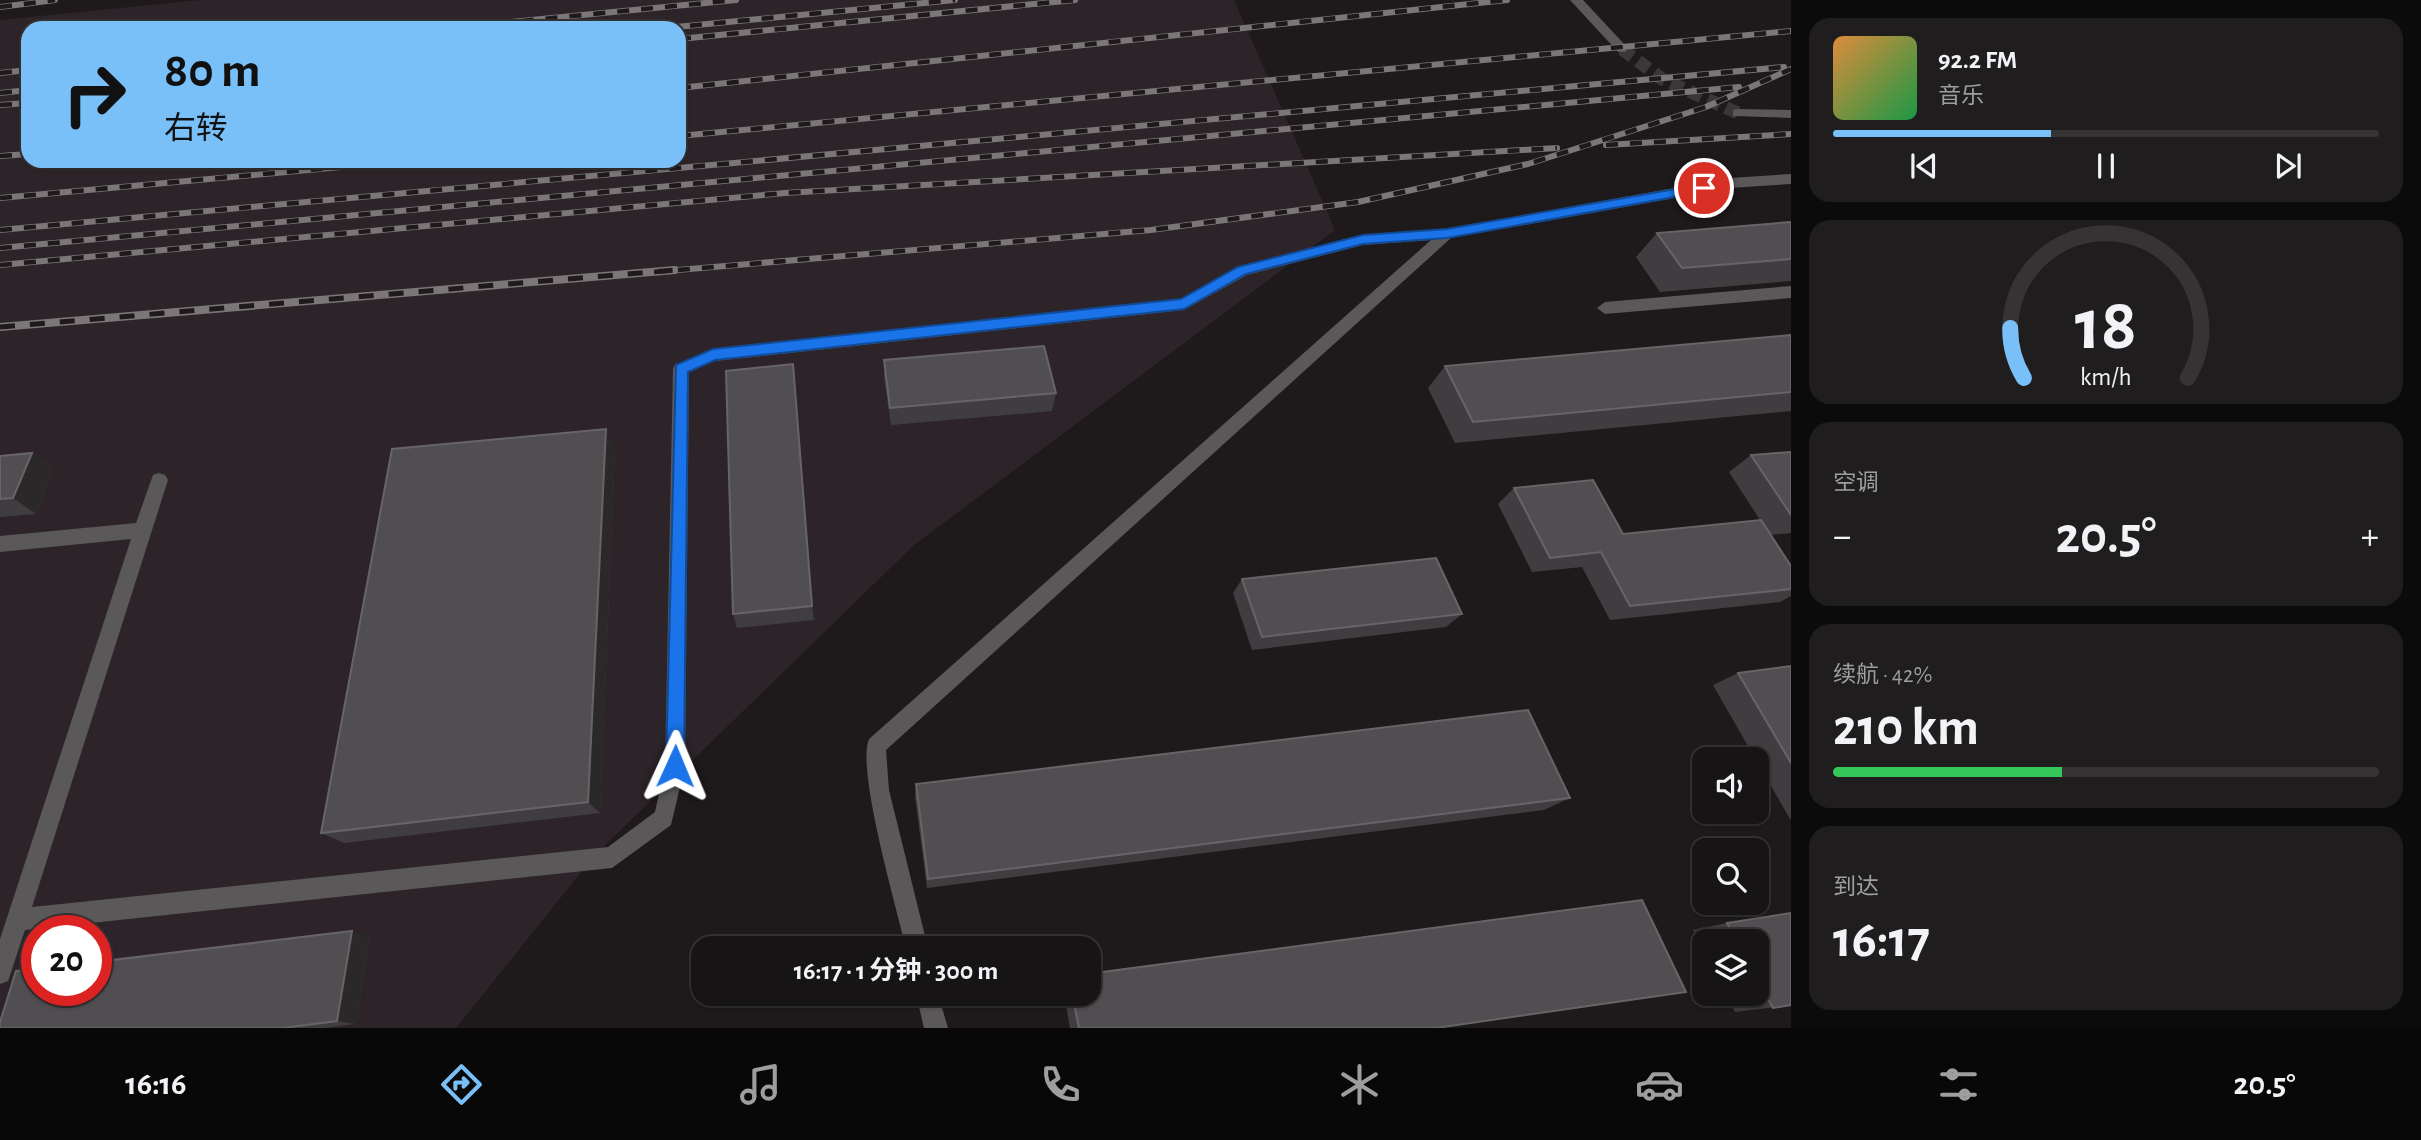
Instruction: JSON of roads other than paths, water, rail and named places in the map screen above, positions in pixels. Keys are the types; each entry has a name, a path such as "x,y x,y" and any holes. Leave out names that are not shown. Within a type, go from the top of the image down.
{"street":[{"path":"1576,0 1622,49"},
{"path":"1738,113 1791,114"},
{"path":"17,920 612,857 664,818 675,766 681,369 713,355 1184,304 1242,271 1363,240 1447,234 1730,183 1791,178"},
{"path":"913,936 878,790 876,746 1447,234"},
{"path":"1605,309 1791,292"},
{"path":"0,973 159,480"},
{"path":"0,544 143,530"},
{"path":"931,1006 936,1028"}],"tunnel":[{"path":"1622,49 1662,79 1738,113"}],"railway":[{"path":"0,7 55,0"},
{"path":"522,21 736,0"},
{"path":"686,26 955,0"},
{"path":"686,38 1075,0"},
{"path":"686,87 1507,0"},
{"path":"686,135 1791,31"},
{"path":"686,167 1784,67"},
{"path":"654,272 1151,230 1358,202 1528,164 1706,107 1791,69"},
{"path":"0,73 21,71"},
{"path":"0,248 1739,87"},
{"path":"0,93 21,91"},
{"path":"0,105 21,104"},
{"path":"1606,145 1791,134"},
{"path":"0,265 785,193 1557,148"},
{"path":"0,156 21,154"},
{"path":"0,198 330,168"},
{"path":"0,230 679,168"},
{"path":"0,327 675,270"}]}
